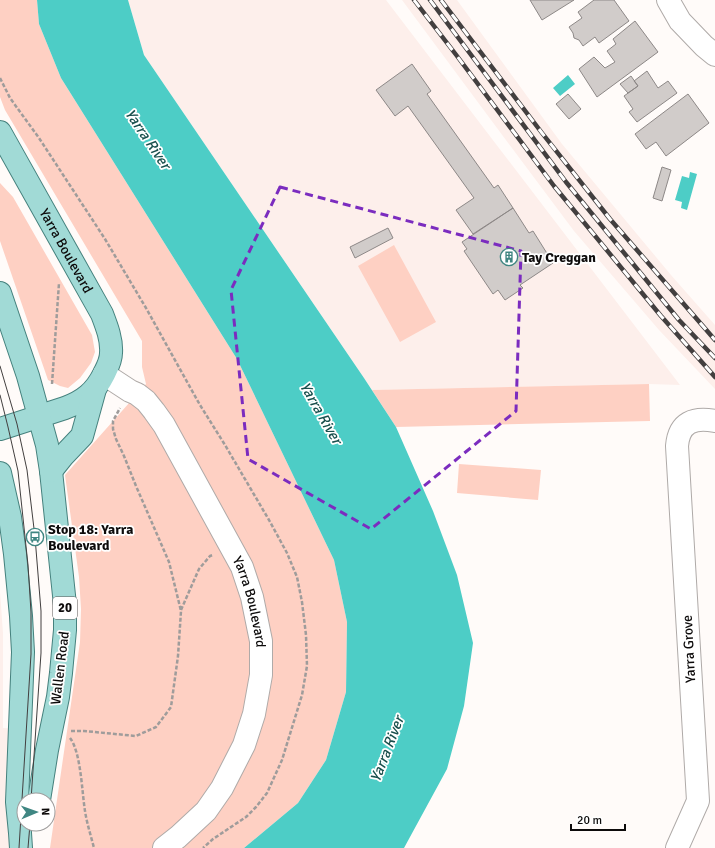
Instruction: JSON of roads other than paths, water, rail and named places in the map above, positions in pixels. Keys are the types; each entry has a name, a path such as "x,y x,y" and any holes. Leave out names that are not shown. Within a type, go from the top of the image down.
{"main road":[{"name":"Yarra Boulevard","path":"0,132 102,314 111,342 111,355 108,368 100,381"},
{"name":"20","path":"0,293 40,416"},
{"path":"0,429 72,406 88,396 100,381"},
{"path":"51,471 82,436 100,381"},
{"name":"Wallen Road","path":"40,416 51,471 65,605 65,630 60,685 40,792"},
{"path":"0,473 10,517 21,616 23,652 17,802 21,848"},
{"path":"28,848 32,832"}],"street":[{"path":"668,0 680,21 704,46 715,55"},
{"name":"Yarra Boulevard","path":"100,381 130,390 137,394 146,401 164,425 242,567 252,597 261,641 261,675 254,714 244,745 222,788 206,811 164,848"},
{"name":"Yarra Grove","path":"677,848 706,802 677,446 682,428 688,423 695,420 715,420"}],"water":[{"name":"Yarra River","path":"37,0 128,0 144,55 396,427 433,511 457,575 473,643 464,706 447,769 404,848 244,848 298,803 326,760 346,692 347,622 334,560 237,359 61,78 39,24"},
{"path":"568,75 575,84 560,96 553,88"},
{"path":"690,172 697,174 687,210 681,208 682,202 675,200 682,176 689,178"}],"tram line":[{"path":"0,366 17,424 27,470 35,537 41,611 41,653 32,792"},
{"path":"0,395 18,471 28,565 31,612 31,654 19,848"},
{"path":"28,848 29,832"}],"railway":[{"path":"414,0 554,186 661,316 715,377"},
{"path":"430,0 566,182 679,320 715,358"},
{"path":"441,0 542,133 610,219 715,340"}],"place":[{"name":"Tay Creggan","path":"509,257"},
{"name":"Stop 18: Yarra Boulevard","path":"35,537"}]}
